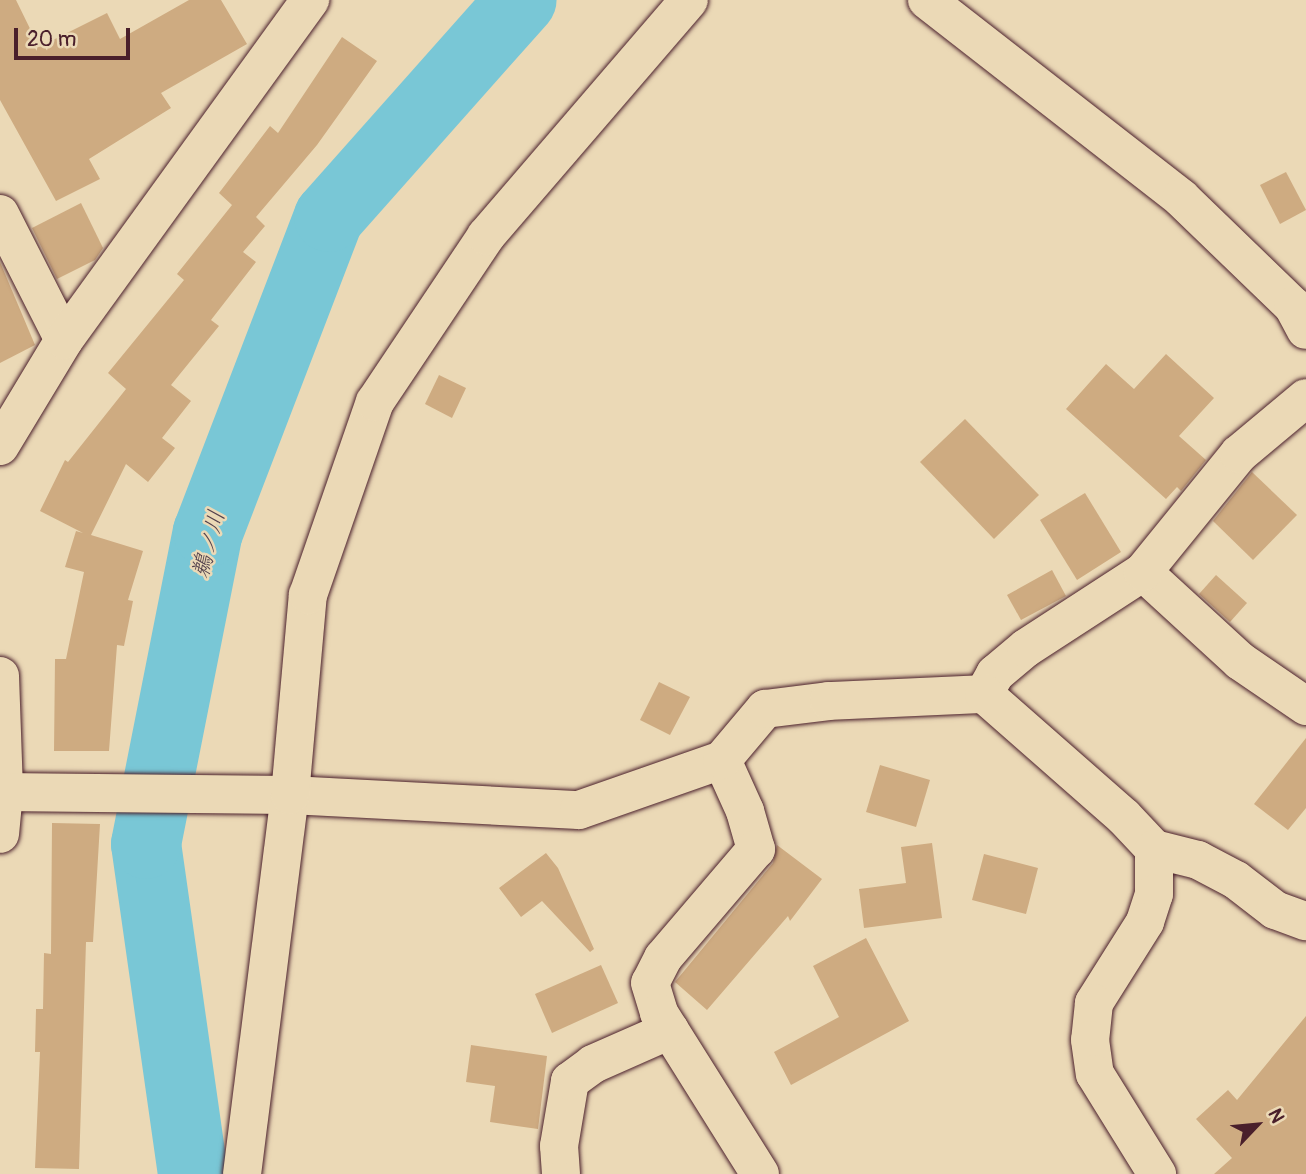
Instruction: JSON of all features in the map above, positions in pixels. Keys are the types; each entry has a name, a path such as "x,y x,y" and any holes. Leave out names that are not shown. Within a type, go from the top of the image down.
{"street":[{"path":"242,1174 279,797 308,595 375,402 486,236 689,0"},
{"path":"927,0 1181,198 1293,306 1306,330"},
{"path":"0,446 64,340 308,1"},
{"path":"0,214 64,340"},
{"path":"985,695 995,674 1026,648 1143,572 1239,454 1306,398"},
{"path":"1143,572 1240,661 1306,706"},
{"path":"0,676 0,834"},
{"path":"2,792 120,792 579,810 722,760 765,709 829,701 985,695 1124,817 1154,849 1198,860 1236,880 1275,910 1306,921"},
{"path":"722,760 745,811 755,849 663,958 650,982 659,1013 760,1174"},
{"path":"1154,849 1154,894 1145,922 1094,1003 1090,1040 1095,1074 1157,1174"},
{"path":"561,1174 559,1146 570,1081 593,1064 670,1030"}],"building":[{"path":"0,0 16,0 39,47 107,13 120,39 189,0 221,0 247,44 161,93 171,108 89,159 100,179 56,201 0,100"},
{"path":"342,37 377,61 317,145 256,217 265,226 243,252 256,262 211,320 219,326 171,385 191,401 162,438 175,448 148,482 126,464 91,535 143,551 128,600 133,601 124,646 117,645 109,751 54,751 55,659 66,659 84,572 65,567 76,531 83,533 40,511 65,460 68,462 126,389 108,373 184,280 177,274 232,205 219,193 270,126 278,133"},
{"path":"1286,172 1306,210 1280,224 1260,185"},
{"path":"81,203 103,248 95,260 57,279 32,228"},
{"path":"0,262 35,345 0,363"},
{"path":"1166,354 1214,398 1179,436 1206,460 1181,491 1177,487 1166,499 1066,409 1106,364 1134,389"},
{"path":"439,375 466,388 452,418 425,404"},
{"path":"965,419 1039,495 994,539 920,462"},
{"path":"1252,472 1297,515 1253,560 1213,521"},
{"path":"1085,493 1121,552 1077,580 1040,520"},
{"path":"1052,570 1066,596 1021,620 1007,595"},
{"path":"1216,575 1247,603 1230,622 1199,594"},
{"path":"659,682 690,697 670,735 640,720"},
{"path":"1306,738 1306,808 1288,830 1254,804"},
{"path":"880,765 930,780 916,827 866,812"},
{"path":"52,823 100,824 93,942 86,942 79,1169 35,1168 40,1052 35,1052 36,1009 43,1009 44,953 51,954"},
{"path":"932,843 942,918 864,928 859,889 906,883 901,847"},
{"path":"777,845 822,879 790,921 788,916 707,1010 675,982 773,863"},
{"path":"546,853 558,868 594,949 590,952 542,901 521,917 499,888"},
{"path":"984,854 1038,868 1026,914 972,900"},
{"path":"866,938 909,1021 791,1085 774,1052 839,1017 813,966"},
{"path":"601,965 618,1003 552,1033 535,994"},
{"path":"1306,1016 1306,1174 1214,1174 1232,1158 1196,1119 1228,1090 1237,1100"},
{"path":"471,1045 547,1056 538,1129 490,1122 495,1086 466,1082"}],"waterway":[{"name":"鵜ノ川","path":"193,1174 146,844 208,532 329,217 522,0"}]}
